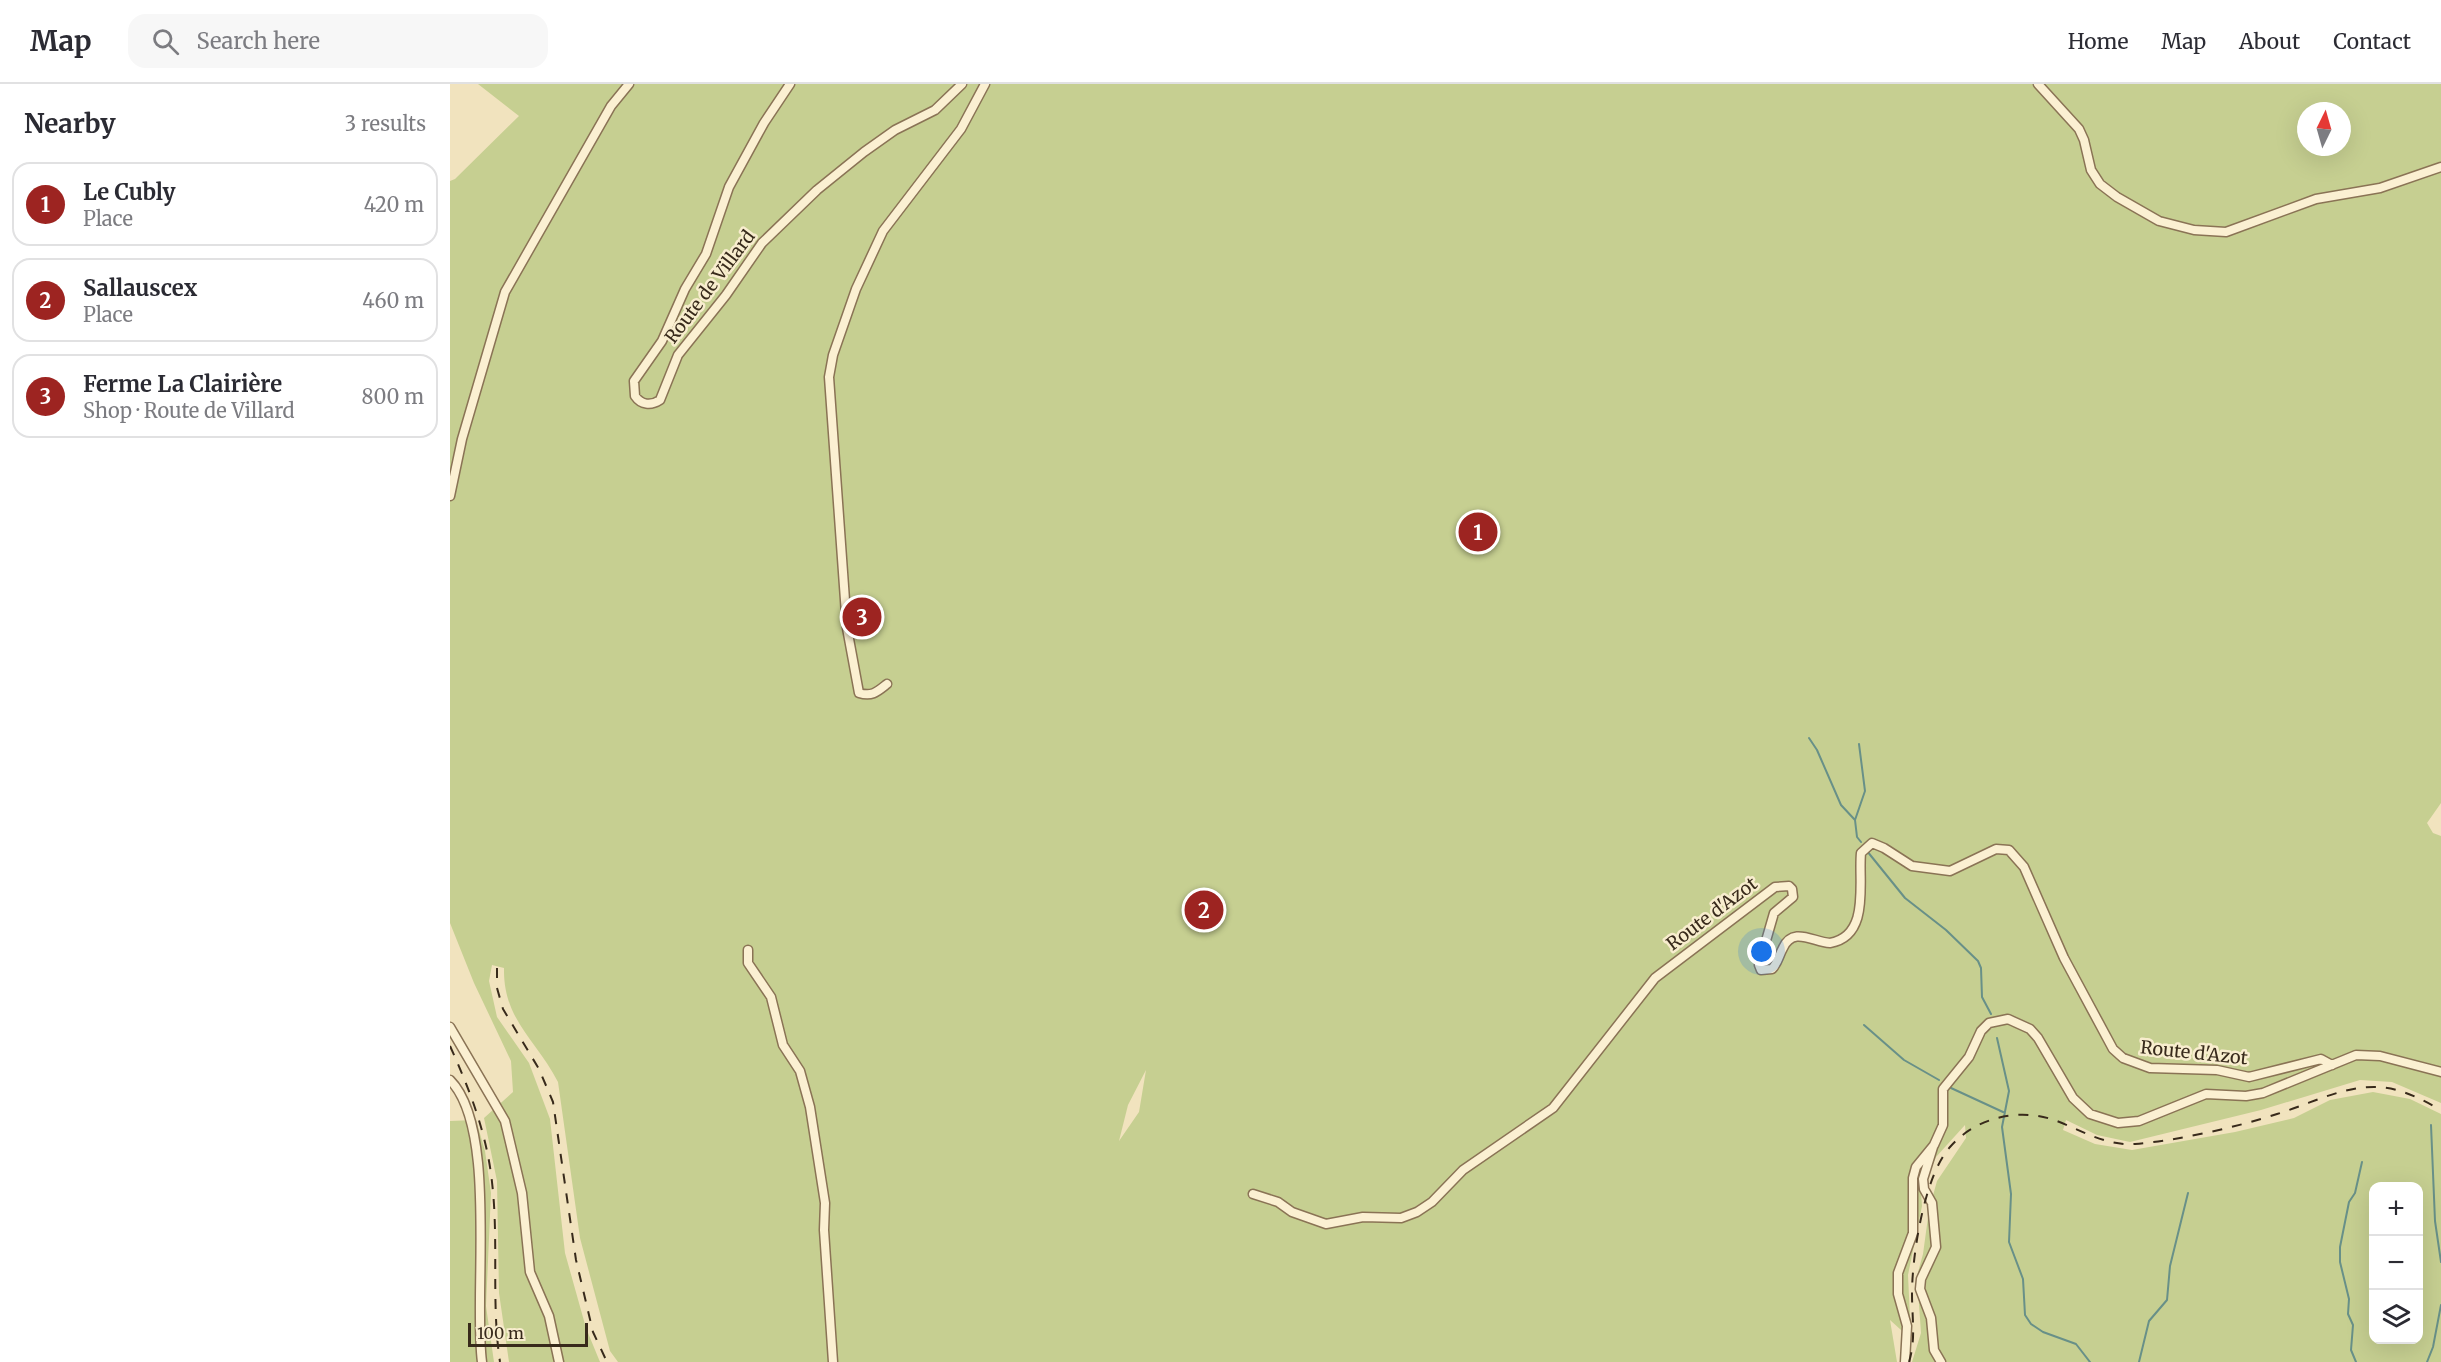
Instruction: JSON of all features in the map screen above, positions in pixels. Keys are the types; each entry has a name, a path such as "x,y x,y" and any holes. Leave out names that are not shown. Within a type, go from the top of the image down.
{"street":[{"path":"450,496 462,439 505,292 611,106 629,84"},
{"name":"Route de Villard","path":"790,84 764,123 729,187 705,254 685,289 662,341 634,381 635,396 642,403 652,404 660,400 678,355 736,282 751,257 777,228 830,179 875,142 935,110 962,84"},
{"path":"886,684 876,694 868,696 859,693 847,628 843,542 829,377 833,355 856,289 883,231 960,129 985,84"},
{"path":"2038,84 2079,129 2091,170 2100,184 2116,197 2159,221 2194,230 2226,232 2316,199 2380,188 2441,167"},
{"name":"Route d'Azot","path":"1253,1194 1278,1202 1292,1212 1326,1224 1363,1217 1401,1218 1418,1212 1432,1202 1463,1170 1553,1108 1655,978 1775,887 1789,886 1792,889 1792,897 1774,913 1759,965 1761,970 1772,969 1784,946 1793,937 1807,937 1830,943 1843,937 1858,914 1862,896 1862,853 1872,843 1912,866 1950,871 1996,849 2014,854 2024,867 2064,958 2114,1049 2130,1062 2160,1069 2217,1070 2249,1077 2321,1059 2332,1065"},
{"path":"748,950 748,963 771,997 783,1045 800,1071 810,1107 825,1203 825,1241 833,1362"},
{"path":"1941,1362 1934,1350 1931,1318 1920,1289 1921,1279 1936,1247 1932,1203 1924,1189 1923,1179 1943,1125 1943,1089 1969,1057 1981,1031 1998,1020 2019,1022 2030,1029 2038,1038 2073,1098 2090,1114 2118,1123 2139,1121 2206,1094 2246,1096 2263,1093 2355,1055 2372,1054 2441,1072"},
{"path":"450,1027 497,1105 508,1128 522,1193 530,1272 549,1316 559,1362"},
{"path":"450,1080 463,1098 467,1109 481,1196 479,1298 482,1362"},
{"path":"1905,1362 1907,1326 1898,1294 1898,1274 1914,1233 1913,1178 1916,1167 1934,1145"}],"green space":[{"path":"478,84 2441,84 2441,803 2427,823 2433,833 2441,836 2441,1103 2392,1082 2360,1080 2261,1110 2130,1142 2097,1135 2066,1120 2063,1130 2095,1144 2132,1150 2235,1132 2294,1118 2330,1100 2373,1092 2410,1099 2441,1114 2441,1362 1912,1362 1921,1333 1917,1276 1923,1254 1929,1210 1937,1181 1966,1138 1965,1125 1936,1157 1921,1193 1922,1206 1908,1275 1911,1339 1890,1320 1897,1362 618,1362 610,1351 580,1238 558,1082 515,1016 505,986 504,968 492,965 489,981 497,1017 529,1063 550,1119 565,1253 586,1328 600,1362 509,1362 499,1293 497,1181 484,1118 513,1092 511,1061 474,983 450,923 450,181 455,179 519,116","holes":["1146,1070 1139,1112 1119,1141 1128,1105"]},
{"path":"476,1120 485,1151 491,1193 486,1306 494,1362 450,1362 450,1121"}],"waterway":[{"path":"1809,738 1817,750 1841,805 1855,820 1857,837 1861,842"},
{"path":"1855,820 1865,791 1859,744"},
{"path":"1867,851 1905,898 1946,930 1978,961 1981,968 1982,997 1991,1014"},
{"path":"1864,1025 1904,1060 1939,1080"},
{"path":"1997,1038 2009,1091 2002,1127 2011,1194 2009,1242 2023,1279 2025,1315 2031,1324 2043,1332 2076,1344 2090,1362"},
{"path":"1951,1088 2003,1112"},
{"path":"2431,1125 2435,1221 2441,1262"},
{"path":"2356,1362 2351,1350 2353,1325 2348,1314 2349,1299 2340,1262 2340,1247 2349,1202 2355,1193 2362,1162"},
{"path":"2139,1362 2149,1321 2167,1300 2170,1266 2188,1193"},
{"path":"2427,1362 2433,1347 2441,1305"}],"railway":[{"path":"497,968 497,988 503,1009 539,1069 553,1102 576,1260 593,1332 607,1362"},
{"path":"450,1046 477,1113 490,1164 494,1204 496,1317 500,1362"},
{"path":"1909,1362 1913,1337 1914,1259 1921,1217 1933,1177 1941,1160 1950,1147 1972,1128 1999,1117 2028,1115 2057,1121 2114,1143 2135,1144 2187,1137 2225,1128 2277,1114 2339,1092 2364,1087 2386,1088 2403,1092 2441,1110"}],"place":[{"name":"Le Cubly","path":"1478,532"},
{"name":"Ferme La Clairière","path":"862,617"},
{"name":"Sallauscex","path":"1204,910"}]}
